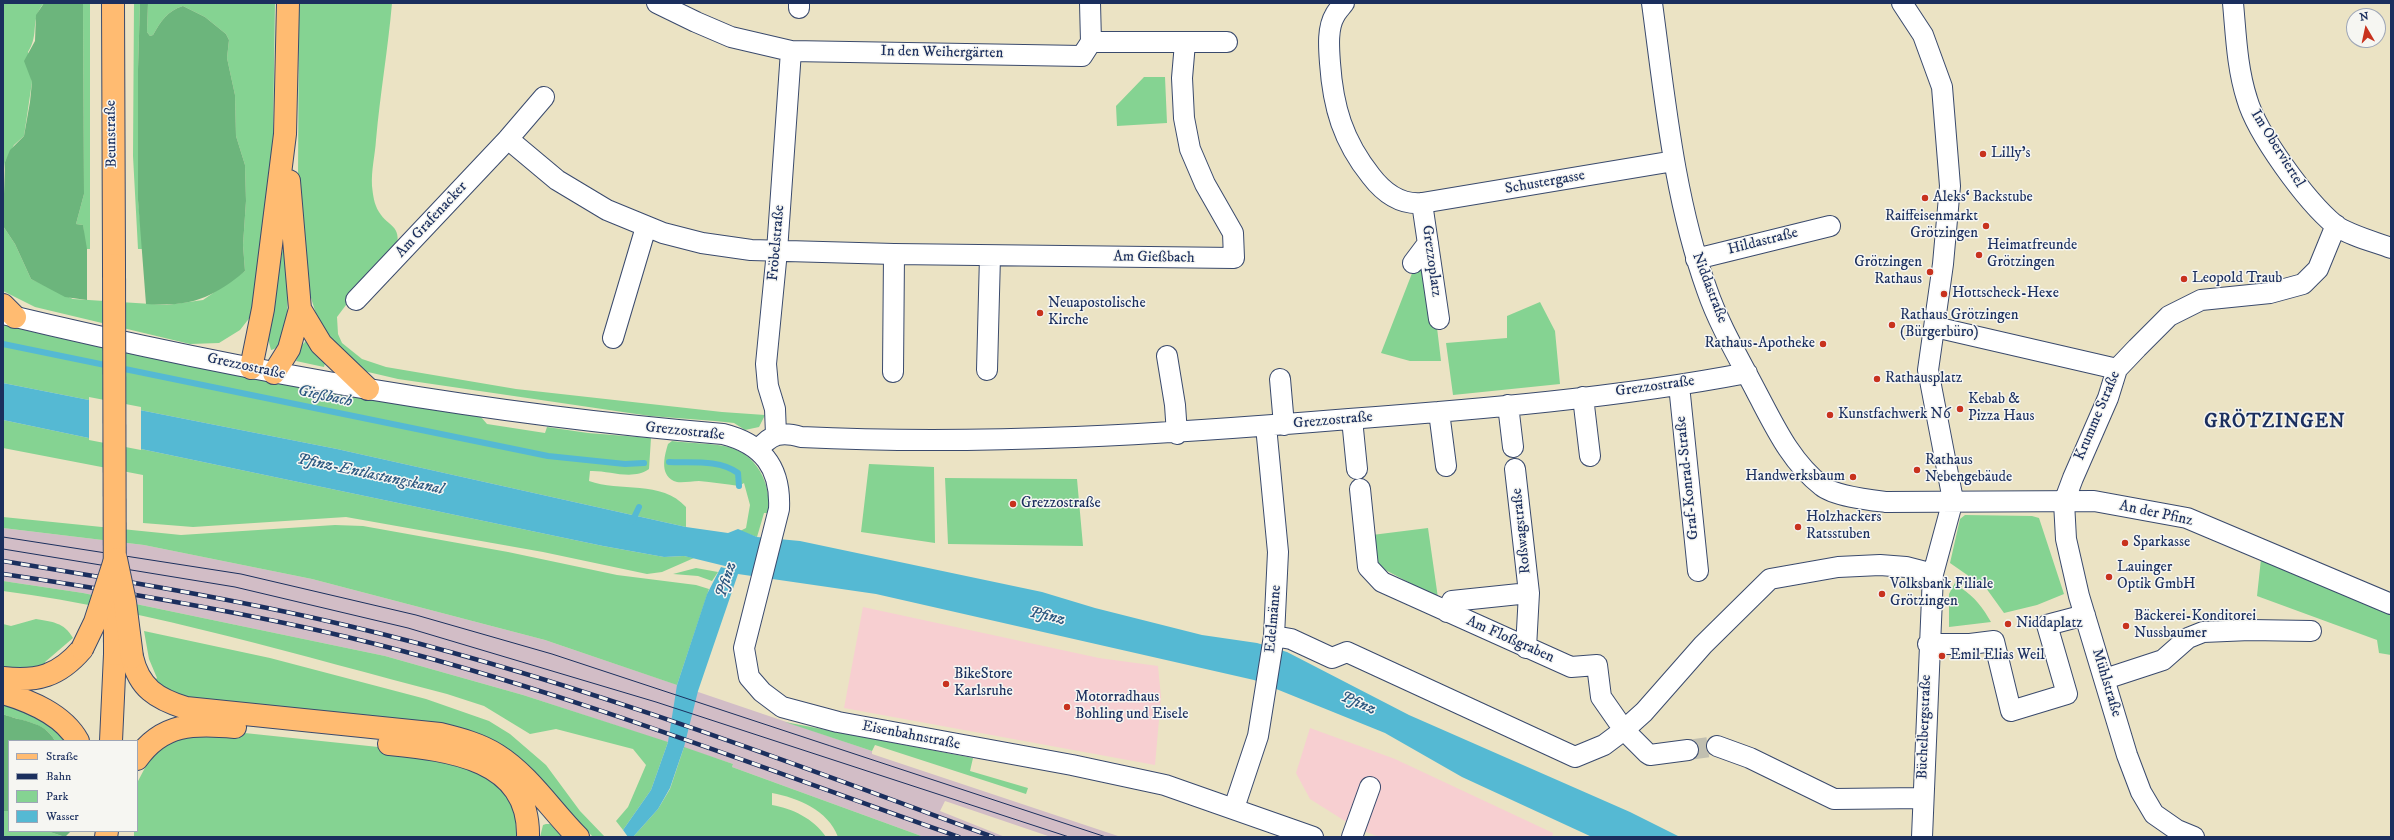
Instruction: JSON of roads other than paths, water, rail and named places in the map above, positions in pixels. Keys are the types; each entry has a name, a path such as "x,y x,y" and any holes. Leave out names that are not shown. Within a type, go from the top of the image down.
{"main road":[{"name":"Beunstraße","path":"113,3 116,559"},
{"path":"251,368 263,309 285,134 288,3"},
{"path":"274,373 289,349 300,309 285,134"},
{"path":"300,309 321,344 368,389"},
{"path":"3,678 38,679 60,669 82,649 95,622 116,559"},
{"path":"111,740 123,655 125,602 116,559"},
{"path":"123,655 147,688 164,701 186,708 440,734 466,740 498,756 516,771 578,837"},
{"path":"3,693 29,701 48,712 63,723 77,740"},
{"path":"138,758 147,744 170,731 197,725 212,725 435,749 465,755 492,768 512,785 525,811 528,837"}],"street":[{"name":"In den Weihergärten","path":"657,3 731,37 796,51 1087,49 1227,42"},
{"path":"1087,49 1090,3"},
{"path":"1344,3 1334,15 1329,50 1331,83 1339,118 1349,145 1381,188 1401,202 1419,203"},
{"name":"Niddastraße","path":"1652,3 1674,161 1696,259 1708,292 1746,373 1791,456 1823,488 1859,499 1905,503 1953,500"},
{"path":"1902,3 1923,34 1942,87 1950,186 1935,328 1928,370 1953,500"},
{"name":"Im Oberviertel","path":"2233,3 2240,70 2247,100 2285,168 2301,189 2336,225 2391,248"},
{"name":"Am Gießbach","path":"777,251 990,256 1234,258 1233,233 1204,181 1190,149 1184,118 1182,78 1185,43"},
{"name":"Fröbelstraße","path":"776,434 775,408 768,386 766,364 796,51"},
{"name":"Am Grafenacker","path":"356,300 508,139 544,97"},
{"path":"508,139 557,180 607,210 646,227 702,243 750,250 777,251"},
{"name":"Schustergasse","path":"1419,203 1674,161"},
{"name":"Grezzoplatz","path":"1419,203 1428,243 1439,319"},
{"name":"Krumme Straße","path":"2064,502 2108,398 2117,369 2169,316 2201,300 2270,293 2303,284 2318,269 2336,225"},
{"name":"Hildastraße","path":"1696,259 1830,226"},
{"path":"613,338 646,227"},
{"path":"1413,263 1428,243"},
{"path":"893,372 894,254"},
{"path":"988,370 990,256"},
{"name":"Grezzostraße","path":"7,312 274,373 368,389 586,422 723,434 738,438 758,450"},
{"path":"1935,328 2117,369"},
{"path":"1167,356 1175,405 1177,434"},
{"name":"Grezzostraße","path":"776,434 787,433 801,437 894,440 1177,434 1439,412 1583,397 1679,385 1746,373"},
{"name":"Edelmänne","path":"1234,808 1258,736 1273,641 1278,552 1275,426 1280,379"},
{"name":"Graf-Konrad-Straße","path":"1679,385 1698,571"},
{"path":"1583,397 1590,456"},
{"path":"1508,405 1513,448"},
{"path":"1439,412 1446,466"},
{"path":"1352,419 1358,469"},
{"path":"758,450 766,440 776,434"},
{"name":"Eisenbahnstraße","path":"758,450 776,473 780,491 779,508 775,528 747,630 744,648 749,677 762,692 782,707 838,722 1072,765 1165,785 1313,837"},
{"name":"Roßwagstraße","path":"1515,469 1529,593 1526,648"},
{"name":"Am Floßgraben","path":"1360,489 1368,567 1382,582 1571,667 1597,665 1601,697 1624,730 1650,755 1688,750"},
{"name":"An der Pfinz","path":"1953,500 2064,502 2094,501 2187,518 2391,604"},
{"name":"Büchelbergstraße","path":"1922,837 1922,798 1928,644 1933,574 1953,500"},
{"name":"Mühlstraße","path":"2064,502 2066,539 2085,615 2127,756 2141,792 2154,814 2177,830 2194,837"},
{"path":"1273,641 1291,638 1332,658 1347,652 1575,757 1604,745 1644,712 1703,645 1770,579 1838,567 1880,565 1906,567 1933,574"},
{"path":"1447,612 1452,601 1529,593"},
{"path":"1928,644 1970,644 1994,640 2011,711 2067,694 2047,626 2085,615"},
{"path":"2105,679 2163,660 2188,638 2203,632 2250,630 2311,631"},
{"path":"1718,746 1750,758 1834,800 1922,798"},
{"path":"1352,837 1370,787"}],"water":[{"path":"3,383 337,449 686,527 728,533 738,529 757,537 800,541 1042,592 1095,608 1202,635 1257,643 1287,652 1409,715 1630,812 1680,837 1592,837 1462,777 1385,733 1254,680 876,594 738,574 698,691 684,747 670,788 658,809 633,837 628,837 623,830 651,790 668,742 677,685 707,594 721,567 728,569 729,567 684,556 664,557 603,546 3,420"}],"waterway":[{"name":"Gießbach","path":"3,344 548,456 625,464 644,463"},
{"name":"Gießbach","path":"669,462 705,463 722,466 738,473 739,486"},
{"path":"632,522 639,507"}],"tunnel":[{"path":"1688,750 1717,746"}],"tram line":[{"path":"3,537 241,574 416,615 552,654 1106,837"},
{"path":"3,549 235,587 408,628 656,702 1069,837"}],"railway":[{"path":"3,561 263,607 349,626 431,647 513,670 674,722 834,778 993,837"},
{"path":"3,574 132,594 261,618 347,637 425,657 502,679 655,729 959,837"}],"place":[{"name":"Lilly's","path":"1983,154"},
{"name":"Aleks‘ Backstube","path":"1925,198"},
{"name":"Raiffeisenmarkt Grötzingen","path":"1986,226"},
{"name":"Heimatfreunde Grötzingen","path":"1979,255"},
{"name":"Grötzingen Rathaus","path":"1930,272"},
{"name":"Leopold Traub","path":"2184,279"},
{"name":"Hottscheck-Hexe","path":"1944,294"},
{"name":"Neuapostolische Kirche","path":"1040,313"},
{"name":"Rathaus Grötzingen (Bürgerbüro)","path":"1892,325"},
{"name":"Rathaus-Apotheke","path":"1823,344"},
{"name":"Rathausplatz","path":"1877,379"},
{"name":"Kebab & Pizza Haus","path":"1960,409"},
{"name":"Kunstfachwerk N6","path":"1830,415"},
{"name":"Rathaus Nebengebäude","path":"1917,470"},
{"name":"Handwerksbaum","path":"1853,477"},
{"name":"Grezzostraße","path":"1013,504"},
{"name":"Holzhackers Ratsstuben","path":"1798,527"},
{"name":"Sparkasse","path":"2125,543"},
{"name":"Lauinger Optik GmbH","path":"2109,577"},
{"name":"Volksbank Filiale Grötzingen","path":"1882,594"},
{"name":"Niddaplatz","path":"2008,624"},
{"name":"Bäckerei-Konditorei Nussbaumer","path":"2126,626"},
{"name":"Emil Elias Weil","path":"1942,656"},
{"name":"BikeStore Karlsruhe","path":"946,684"},
{"name":"Motorradhaus Bohling und Eisele","path":"1067,707"}],"district":[{"name":"GRÖTZINGEN","path":"2275,423"}],"water label":[{"name":"Pfinz-Entlastungskanal","path":"370,475"},
{"name":"Pfinz","path":"727,580"},
{"name":"Pfinz","path":"1047,617"},
{"name":"Pfinz","path":"1358,704"}]}
